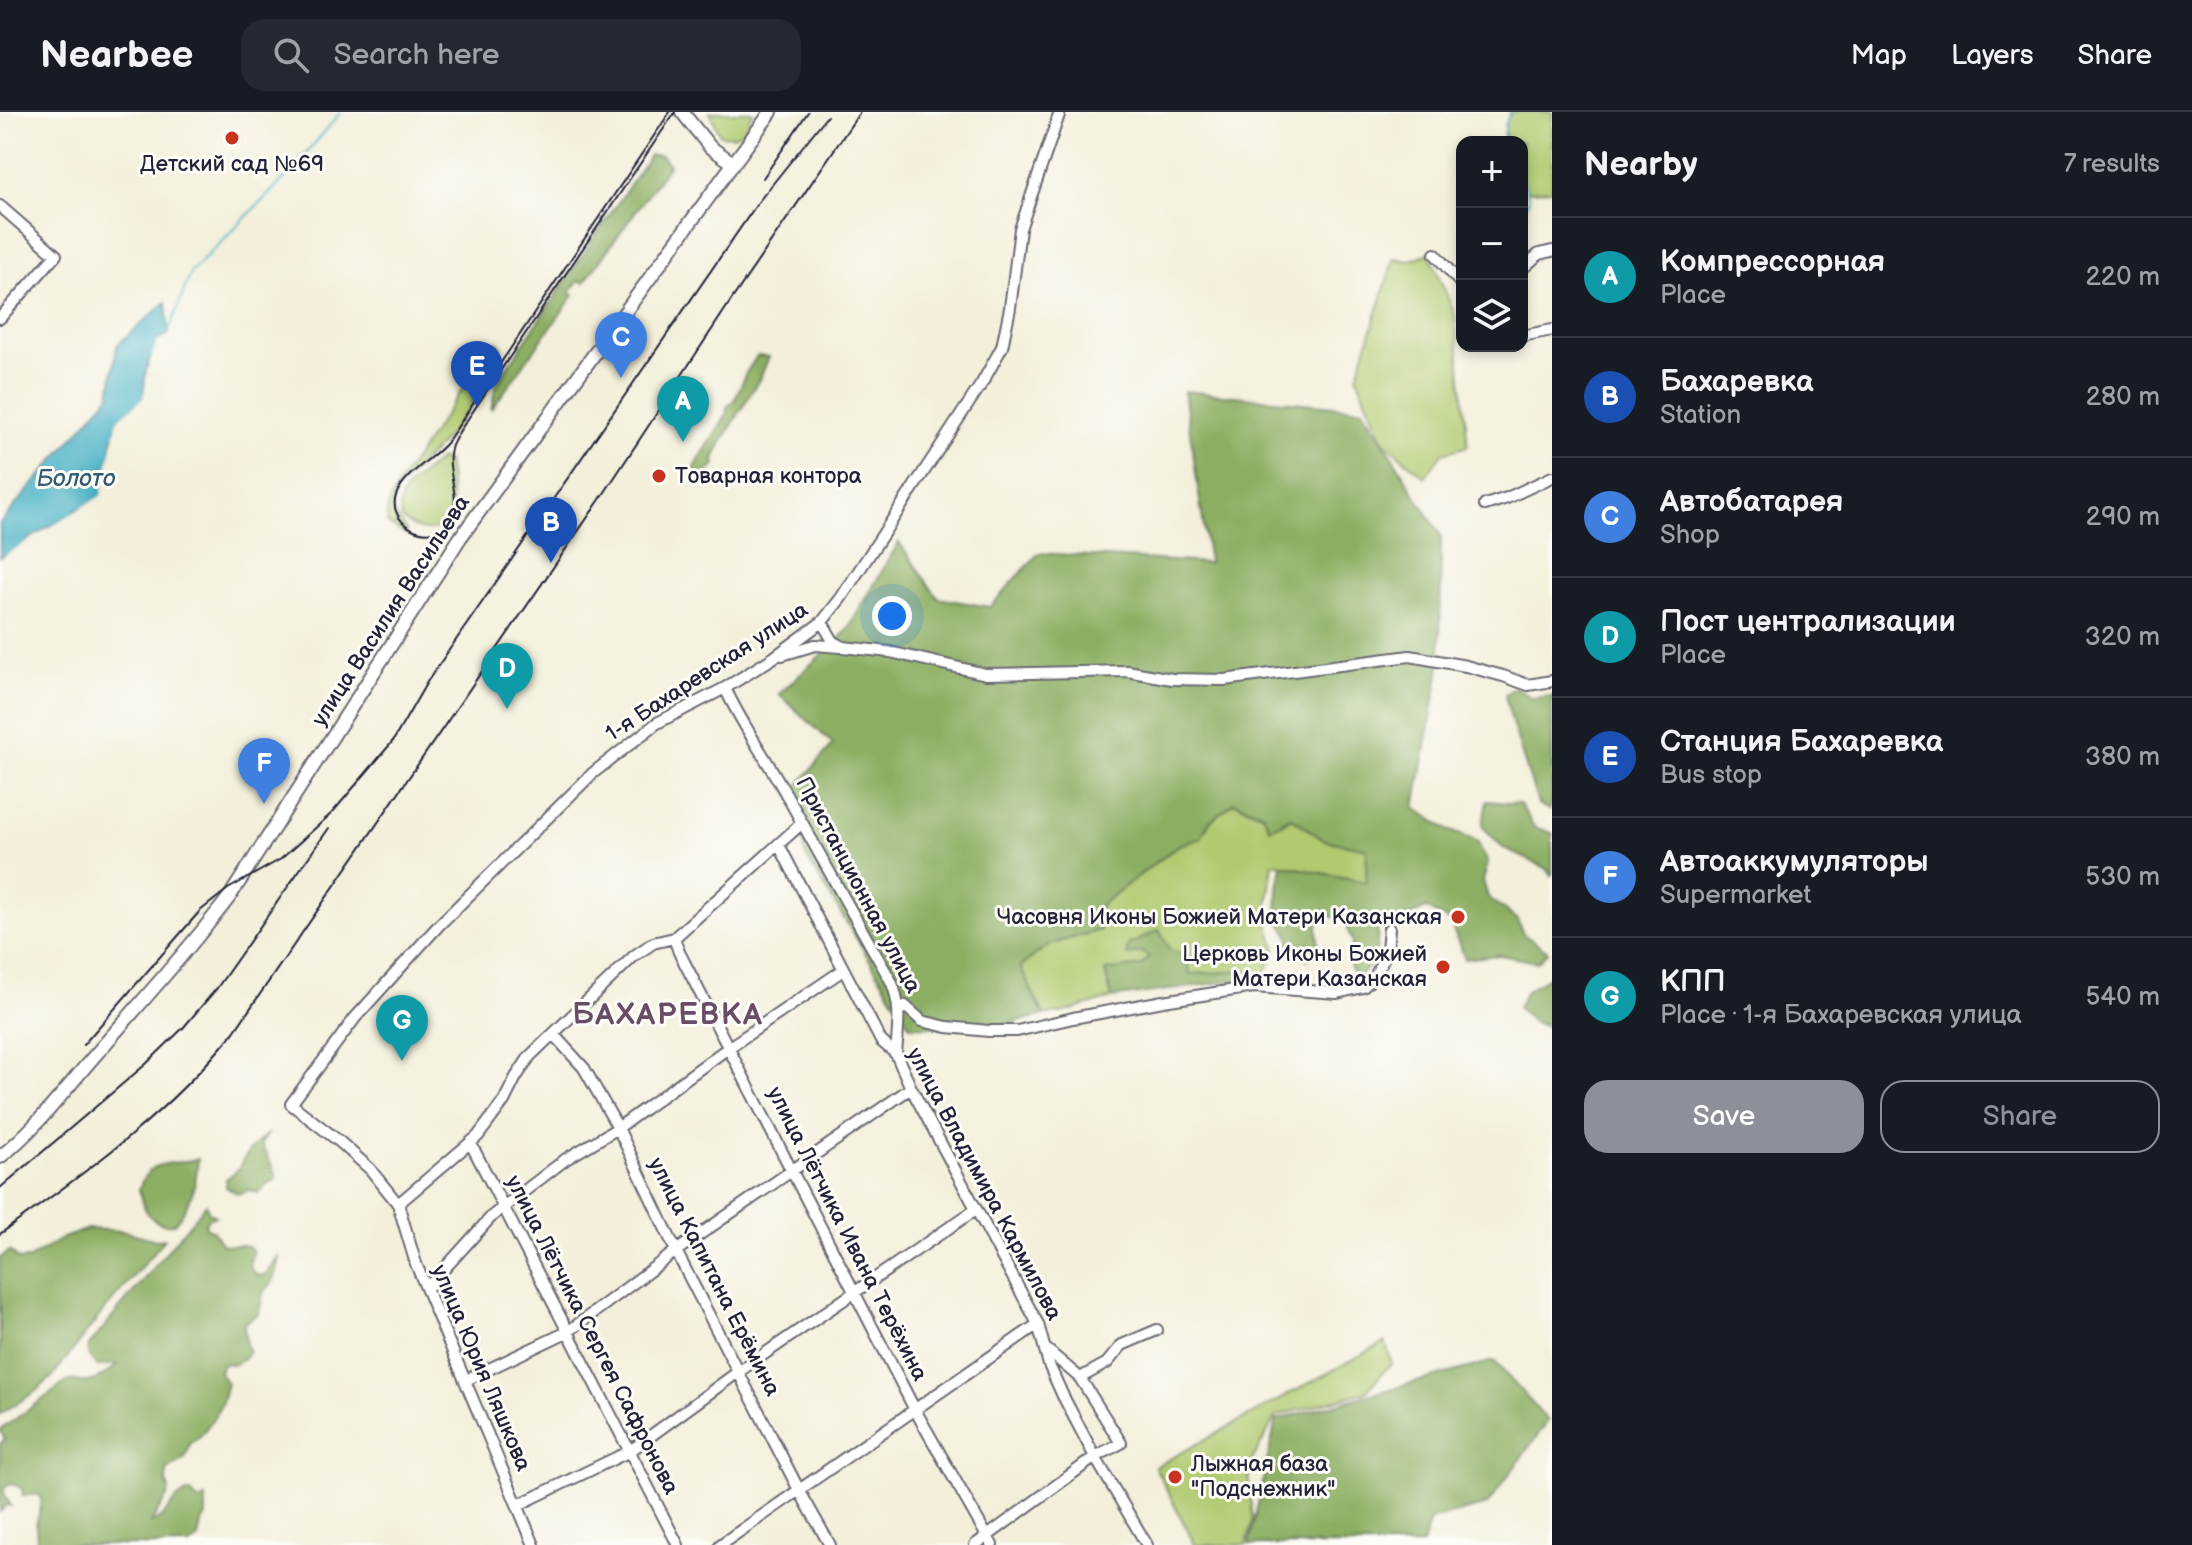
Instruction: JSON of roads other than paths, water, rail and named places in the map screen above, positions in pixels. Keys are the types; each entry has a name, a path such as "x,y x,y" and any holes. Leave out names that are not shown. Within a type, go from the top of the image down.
{"main road":[{"path":"682,112 710,147 733,163"},
{"name":"улица Василия Васильева","path":"0,1157 16,1145 50,1107 230,896 460,538 771,112"}],"street":[{"name":"1-я Бахаревская улица","path":"398,1204 370,1169 291,1104 355,1018 386,983 439,925 573,791 657,723 725,688 773,658 822,622 841,598 982,383 1002,347 1020,229 1060,112"},
{"path":"0,206 56,255 0,318"},
{"path":"1528,264 1539,254 1552,251"},
{"path":"1435,254 1458,280"},
{"path":"1528,335 1552,330"},
{"path":"1485,505 1552,477"},
{"path":"822,622 833,641 843,647"},
{"path":"773,658 815,645 890,652 986,674 1127,671 1172,679 1224,680 1410,656 1466,666 1528,685 1552,681"},
{"name":"Пристанционная улица","path":"725,688 891,981 900,1010 905,1006 922,1021 947,1027 1017,1031 1163,1001 1254,987 1337,993 1363,987 1376,975 1387,950 1389,929"},
{"path":"398,1204 471,1144 504,1101 525,1063 639,952 660,940 674,938 801,824"},
{"name":"улица Владимира Кармилова","path":"779,845 881,1041 896,1054 975,1210 1038,1324 1054,1376 1095,1457 1147,1545"},
{"name":"улица Лётчика Ивана Терёхина","path":"674,938 915,1410 989,1541"},
{"path":"427,1288 482,1226 566,1159 618,1128 843,970"},
{"path":"896,1054 900,1010"},
{"name":"улица Капитана Ерёмина","path":"553,1034 584,1068 618,1128 676,1251 830,1545"},
{"path":"466,1380 569,1331 676,1251 911,1088"},
{"name":"улица Лётчика Сергея Сафронова","path":"471,1144 678,1545"},
{"name":"улица Юрия Ляшкова","path":"398,1204 410,1248 534,1545"},
{"path":"518,1505 630,1451 738,1372 975,1210"},
{"path":"720,1545 1038,1324"},
{"path":"1080,1378 1107,1363 1122,1345 1157,1330"},
{"path":"975,1545 989,1541 1095,1457 1121,1443 1080,1378 1046,1349"}],"water":[{"name":"Болото","path":"166,302 169,334 156,341 146,370 143,397 117,419 100,495 0,557 0,523 110,395 117,345"}],"waterway":[{"path":"168,334 191,272 289,174 341,112"},
{"path":"1504,136 1506,122 1512,112"},
{"path":"1528,196 1528,201"},
{"path":"151,355 156,342"},
{"path":"114,434 117,419 143,397 143,392"},
{"path":"105,473 111,448"},
{"path":"79,508 100,495 102,487"},
{"path":"55,523 73,512"},
{"path":"7,553 26,541"}],"tram line":[{"path":"670,112 448,441 399,489 395,501 396,512 402,522 411,528 433,532 443,527 451,517 455,501 450,457 459,432 675,112"}],"railway":[{"path":"763,178 808,112"},
{"path":"0,1234 94,1165 153,1116 234,1032 603,495 860,112"},
{"path":"83,1045 200,911 228,889 281,859 332,813 393,741 427,682 759,201 827,116"},
{"path":"0,1188 146,1064 183,1028 217,988 329,828"}],"place":[{"name":"Детский сад №69","path":"232,138"},
{"name":"Автобатарея","path":"621,378"},
{"name":"Станция Бахаревка","path":"477,407"},
{"name":"Компрессорная","path":"683,442"},
{"name":"Товарная контора","path":"659,476"},
{"name":"Бахаревка","path":"551,563"},
{"name":"Пост централизации","path":"507,709"},
{"name":"Автоаккумуляторы","path":"264,804"},
{"name":"Часовня Иконы Божией Матери Казанская","path":"1458,917"},
{"name":"Церковь Иконы Божией Матери Казанская","path":"1443,967"},
{"name":"КПП","path":"402,1061"},
{"name":"Лыжная база \"Подснежник\"","path":"1175,1477"}],"district":[{"name":"БАХАРЕВКА","path":"668,1015"}]}
